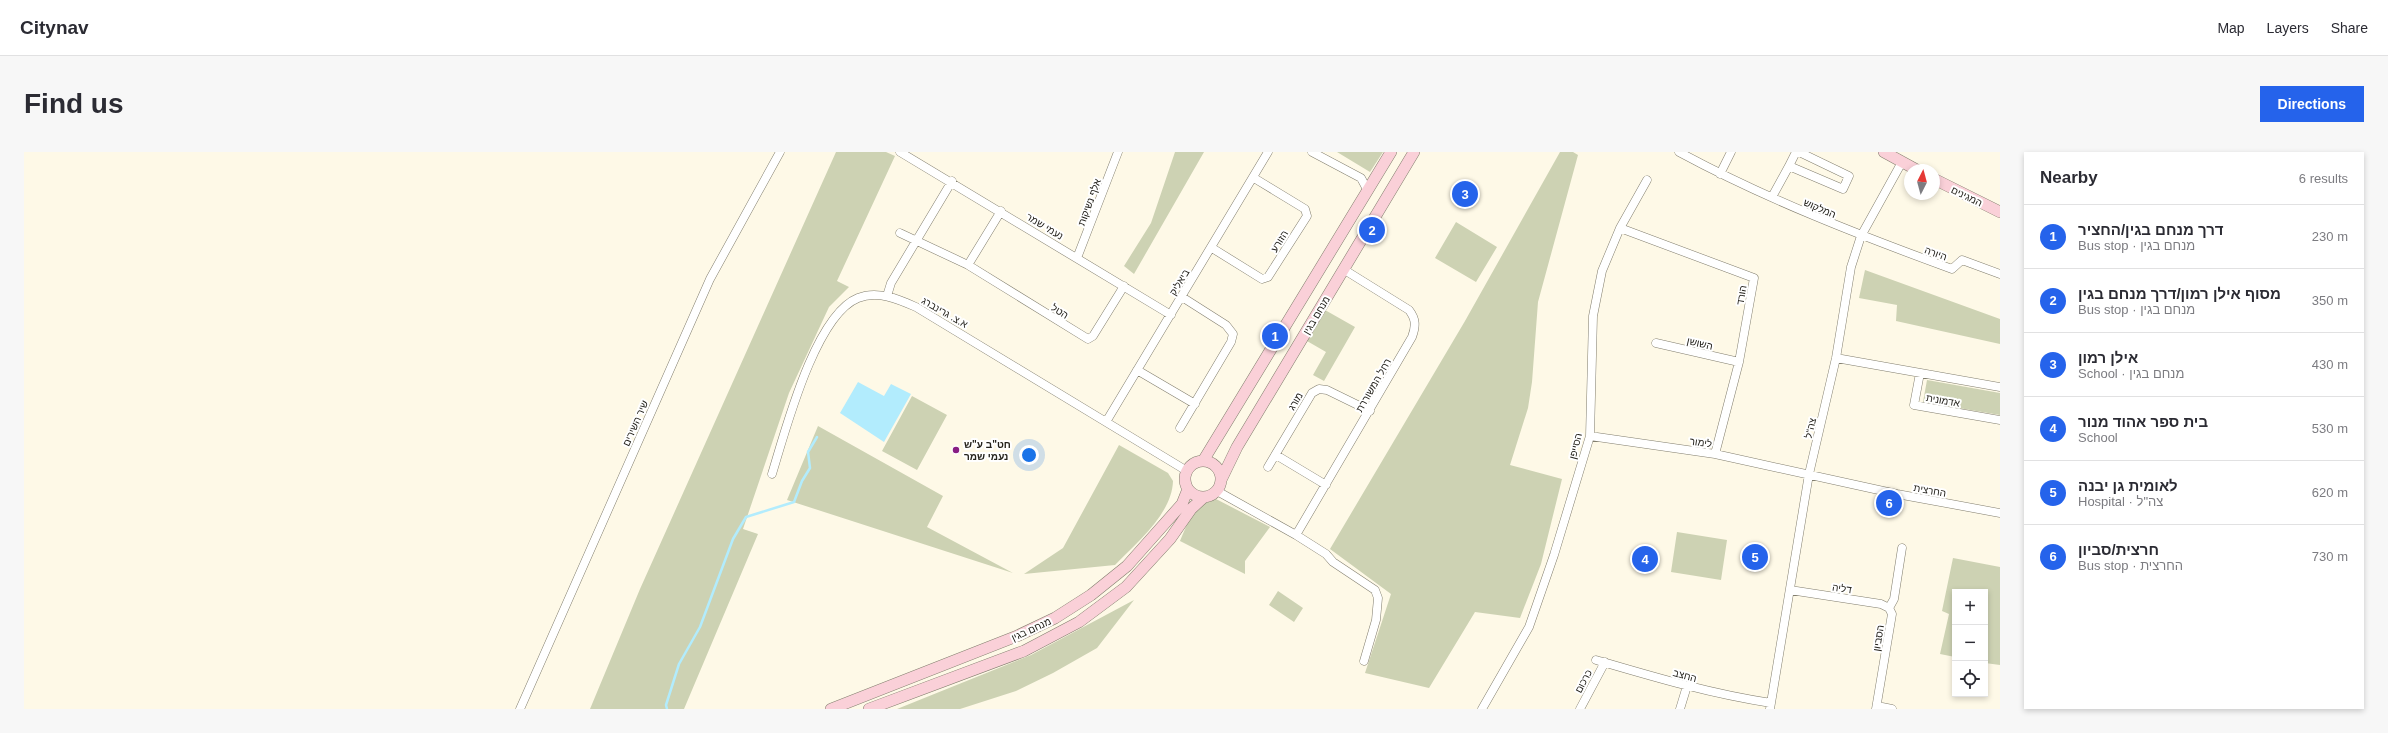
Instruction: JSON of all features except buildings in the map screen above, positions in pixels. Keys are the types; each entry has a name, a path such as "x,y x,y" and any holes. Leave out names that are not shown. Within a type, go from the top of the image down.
{"main road":[{"name":"מנחם בגין","path":"1203,461 1391,152"},
{"name":"מנחם בגין","path":"1221,480 1236,447 1414,152"},
{"path":"1884,152 1906,164"},
{"name":"המגינים","path":"1940,182 2000,212"},
{"path":"1203,461 1217,468 1221,480 1217,491 1204,497 1195,495 1188,489 1186,483 1187,471 1192,466 1203,461"},
{"name":"מנחם בגין","path":"831,709 1017,636 1055,618 1090,596 1127,566 1182,504 1188,489"},
{"name":"מנחם בגין","path":"869,709 1024,651 1079,622 1126,587 1170,539 1191,509 1204,497"}],"street":[{"name":"שיר השירים","path":"520,709 700,300 780,152"},
{"name":"נעמי שמר","path":"900,152 909,154 1171,315"},
{"name":"אלף נשיקות","path":"1078,258 1118,152"},
{"name":"ביאליק","path":"1106,422 1254,178 1268,152"},
{"path":"1312,152 1360,178 1368,190"},
{"name":"המלקוש","path":"1678,152 1720,174 1861,236"},
{"path":"1720,174 1732,152"},
{"path":"1772,197 1789,166 1797,152 1849,176 1843,189 1789,166"},
{"name":"צה\"ל","path":"1771,706 1809,474 1836,358 1845,293 1851,267 1861,236 1902,162"},
{"path":"1360,178 1376,177"},
{"name":"הזורע","path":"1212,248 1262,279 1268,277 1307,216 1305,209 1254,178"},
{"name":"הסייפן","path":"1482,709 1529,627 1554,555 1590,436 1593,316 1602,271 1620,228 1647,180"},
{"path":"887,296 891,283 952,181"},
{"path":"968,265 1001,211"},
{"name":"הורד","path":"1620,228 1754,278 1739,362 1715,454"},
{"name":"הטל","path":"900,233 968,265 1088,339 1093,336 1124,286"},
{"name":"היורה","path":"1861,236 1952,269 1962,260 2000,274"},
{"name":"רחל המשוררת","path":"1296,534 1370,412 1412,337 1416,326 1414,316 1409,310 1343,269"},
{"name":"א.צ. גרינברג","path":"772,474 797,393 834,317 847,304 859,297 887,296 916,306 1187,471"},
{"path":"1180,428 1231,342 1233,334 1226,325 1182,297"},
{"name":"השושן","path":"1656,343 1739,362"},
{"path":"1836,358 2000,387"},
{"path":"1138,370 1195,404"},
{"name":"אדמונית","path":"1920,373 1914,405 2000,420"},
{"name":"מורג","path":"1268,467 1312,393 1327,390 1370,412"},
{"name":"לימור","path":"1590,436 1715,454 1809,474"},
{"path":"1276,455 1326,485"},
{"name":"החרצית","path":"1809,474 1897,494 2000,513"},
{"path":"1217,491 1296,534 1326,554 1333,562 1375,590 1378,598 1376,620 1364,661"},
{"name":"הסביון","path":"1876,708 1892,614 1889,608 1894,599 1902,548"},
{"name":"דליה","path":"1790,590 1881,604 1889,608"},
{"name":"החצב","path":"1596,660 1687,686 1771,706"},
{"name":"כרכום","path":"1580,709 1605,662"},
{"path":"1680,709 1687,686"},
{"path":"1876,708 1892,709"}],"green space":[{"path":"836,152 886,152 895,156 837,281 849,287 829,307 789,393 743,529 758,534 684,709 590,709 640,589"},
{"path":"1175,152 1204,152 1134,274 1124,266 1151,223"},
{"path":"1337,152 1383,152 1370,172"},
{"path":"1560,152 1573,152 1578,155 1538,302 1532,382 1528,408 1510,465 1562,479 1541,564 1520,618 1475,612 1429,688 1365,673 1391,594 1330,549 1465,321"},
{"path":"1456,222 1497,247 1476,282 1435,258"},
{"path":"1865,270 2000,319 2000,344 1896,321 1897,305 1859,298"},
{"path":"1325,310 1355,327 1324,381 1313,375 1326,352 1307,341"},
{"path":"1927,380 2000,393 2000,415 1923,402"},
{"path":"912,396 947,415 917,470 882,451"},
{"path":"818,426 943,496 927,527 1013,573 787,500"},
{"path":"1119,445 1168,473 1173,481 1167,505 1152,527 1115,565 1024,574 1063,548"},
{"path":"1216,499 1270,527 1245,561 1245,574 1180,541 1189,520 1197,510 1208,502"},
{"path":"1677,532 1727,540 1721,580 1671,572"},
{"path":"1953,558 2000,567 2000,665 1988,663 1988,589 1952,589 1952,656 1940,654 1949,614 1942,611"},
{"path":"1278,591 1303,608 1294,622 1269,605"},
{"path":"1134,600 1097,648 1053,673 1016,691 960,709 897,709 1031,655"}],"water":[{"path":"858,382 884,396 891,384 911,394 884,442 840,413"}],"waterway":[{"path":"667,709 666,705 679,664 700,627 733,539 746,517 794,502 802,481 810,468 808,452 817,437"}],"place":[{"name":"אילן רמון","path":"1465,194"},
{"name":"מסוף אילן רמון/דרך מנחם בגין","path":"1372,230"},
{"name":"דרך מנחם בגין/החציר","path":"1275,336"},
{"name":"חט\"ב ע\"ש נעמי שמר","path":"956,450"},
{"name":"חרצית/סביון","path":"1889,503"},
{"name":"לאומית גן יבנה","path":"1755,557"},
{"name":"בית ספר אהוד מנור","path":"1645,559"}]}
